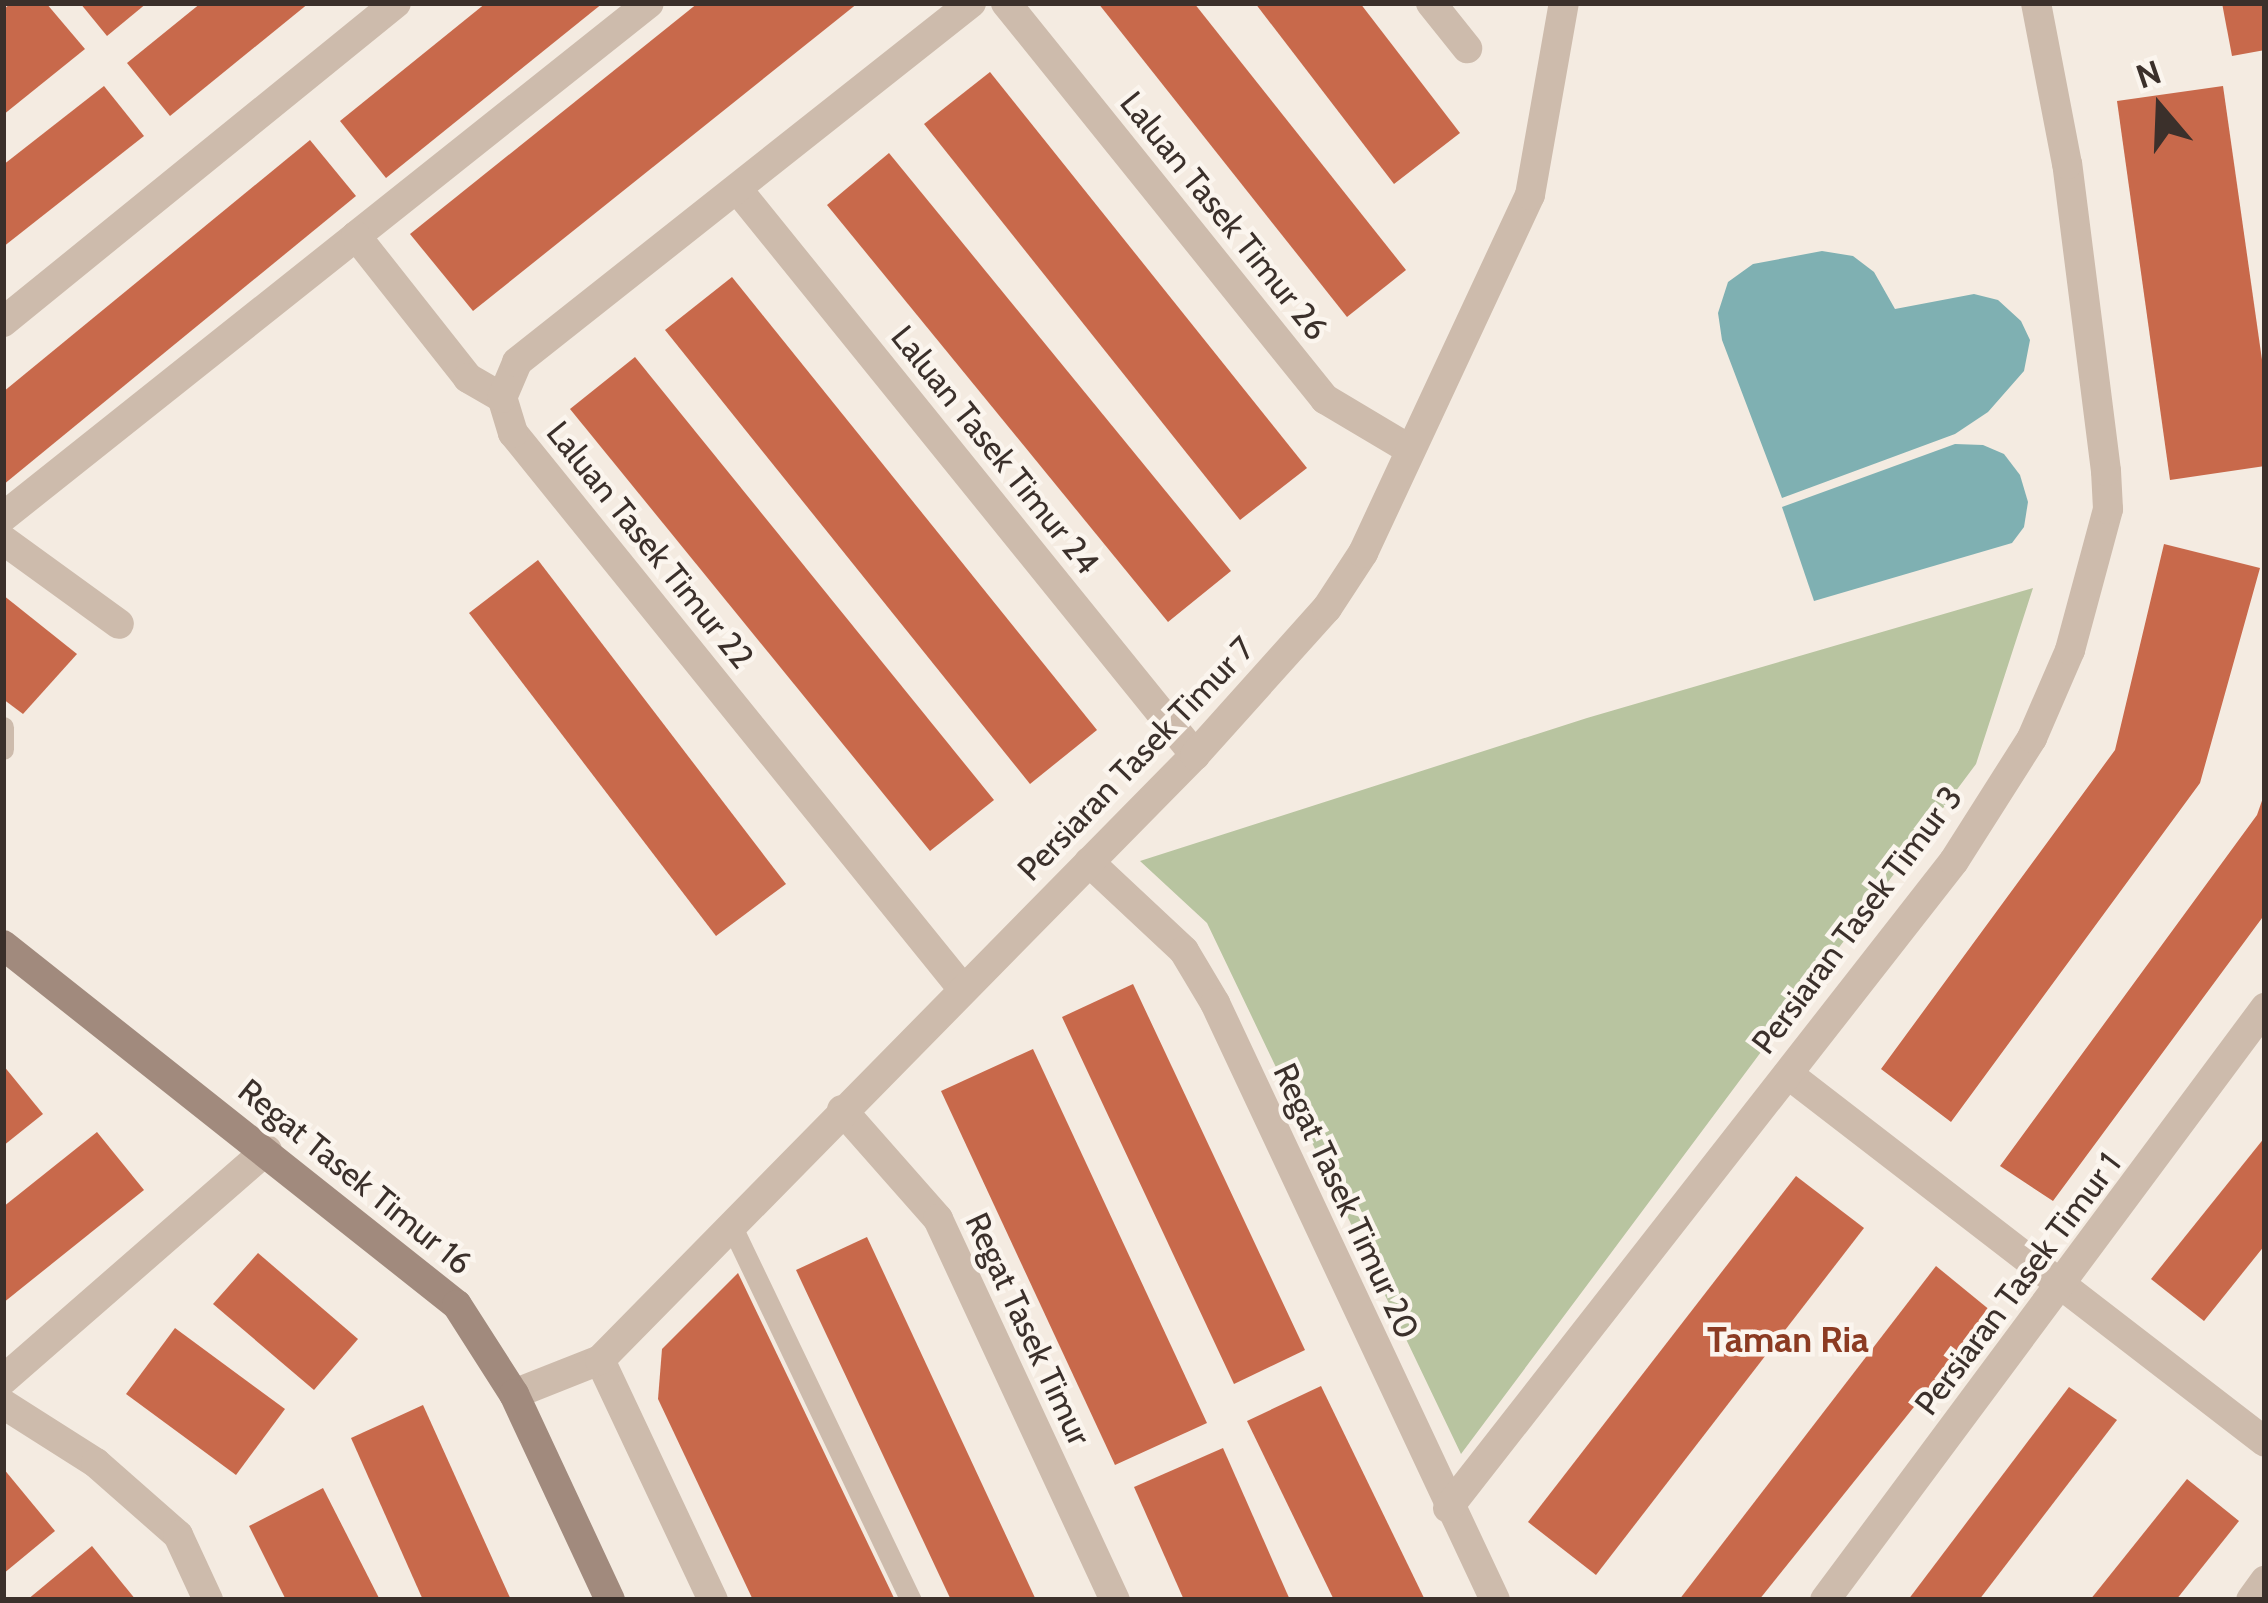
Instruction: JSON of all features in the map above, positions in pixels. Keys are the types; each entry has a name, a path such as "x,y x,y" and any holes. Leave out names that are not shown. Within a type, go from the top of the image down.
{"street":[{"path":"3,322 396,3"},
{"path":"3,517 649,3"},
{"path":"356,236 468,378 502,398 517,362 971,3"},
{"name":"Laluan Tasek Timur 26","path":"1006,3 1325,399 1409,448"},
{"path":"1431,3 1467,48"},
{"name":"Persiaran Tasek Timur 7","path":"514,1394 600,1360 1195,755 1327,608 1363,553 1530,196 1564,3"},
{"name":"Persiaran Tasek Timur 3","path":"1448,1508 1954,861 2032,738 2070,650 2108,509 2067,164 2036,3"},
{"name":"Laluan Tasek Timur 24","path":"738,190 1195,755"},
{"name":"Laluan Tasek Timur 22","path":"502,398 514,434 962,988"},
{"path":"3,540 119,624"},
{"name":"Regat Tasek Timur 20","path":"1089,862 1184,951 1215,1003 1495,1600"},
{"name":"Regat Tasek Timur 16","path":"4,946 457,1305 514,1394 610,1600"},
{"name":"Persiaran Tasek Timur 1","path":"1826,1600 2062,1288 2265,1008"},
{"path":"1788,1074 2265,1442"},
{"name":"Regat Tasek Timur","path":"842,1110 938,1219 1115,1600"},
{"path":"3,1380 267,1150"},
{"path":"600,1360 712,1600"},
{"path":"3,1403 96,1463 178,1535 208,1600"},
{"path":"2251,1600 2265,1581"}],"lane":[{"path":"3,727 3,749"},
{"path":"732,1226 911,1600"}],"green space":[{"path":"2033,588 1976,764 1461,1454 1207,923 1140,861 1587,718"}],"water":[{"path":"1822,251 1853,256 1874,272 1895,309 1974,294 1998,300 2021,321 2030,340 2024,371 1988,412 1955,434 1782,498 1722,340 1718,313 1728,282 1753,264"},
{"path":"1955,444 1983,445 2004,454 2020,475 2028,502 2024,527 2012,543 1814,601 1782,507"}],"building":[{"path":"11,3 46,3 85,49 3,115 3,10"},
{"path":"80,3 147,3 107,36"},
{"path":"201,3 309,3 170,116 127,63"},
{"path":"486,3 603,3 386,178 340,121"},
{"path":"698,3 858,3 473,311 410,234"},
{"path":"1098,3 1194,3 1406,270 1347,317"},
{"path":"1255,3 1360,3 1460,133 1394,184"},
{"path":"2222,3 2265,3 2265,50 2232,56"},
{"path":"990,72 1307,468 1240,520 924,124"},
{"path":"104,86 144,136 3,247 3,165"},
{"path":"2223,86 2265,381 2265,466 2170,480 2117,101"},
{"path":"310,140 356,196 3,485 3,392"},
{"path":"889,153 1231,571 1168,622 827,205"},
{"path":"732,277 1097,730 1030,784 665,330"},
{"path":"635,357 994,800 930,851 570,409"},
{"path":"2164,544 2260,568 2200,783 1951,1122 1881,1069 2115,750"},
{"path":"538,560 786,884 716,936 469,613"},
{"path":"3,595 77,654 23,714 3,699"},
{"path":"2265,792 2265,914 2053,1201 2000,1166 2257,815"},
{"path":"1133,984 1305,1350 1234,1384 1062,1017"},
{"path":"1033,1049 1207,1423 1115,1465 941,1091"},
{"path":"3,1065 43,1114 3,1146"},
{"path":"97,1132 144,1190 3,1303 3,1207"},
{"path":"2265,1137 2265,1245 2204,1321 2151,1279"},
{"path":"1796,1176 1864,1228 1596,1575 1528,1522"},
{"path":"867,1237 1036,1600 951,1600 796,1270"},
{"path":"258,1253 358,1339 314,1390 213,1304"},
{"path":"1936,1266 1991,1311 1759,1600 1679,1600"},
{"path":"738,1273 895,1600 753,1600 658,1399 662,1349"},
{"path":"175,1328 285,1409 236,1475 126,1394"},
{"path":"1321,1386 1425,1600 1334,1600 1247,1421"},
{"path":"2069,1387 2117,1420 1979,1600 1908,1600"},
{"path":"423,1405 511,1600 423,1600 351,1438"},
{"path":"1223,1448 1290,1600 1184,1600 1134,1487"},
{"path":"3,1468 55,1531 3,1574"},
{"path":"2187,1479 2239,1521 2176,1600 2090,1600"},
{"path":"323,1488 380,1600 286,1600 249,1526"},
{"path":"92,1546 136,1600 27,1600"}],"district":[{"name":"Taman Ria","path":"1788,1340"}]}
